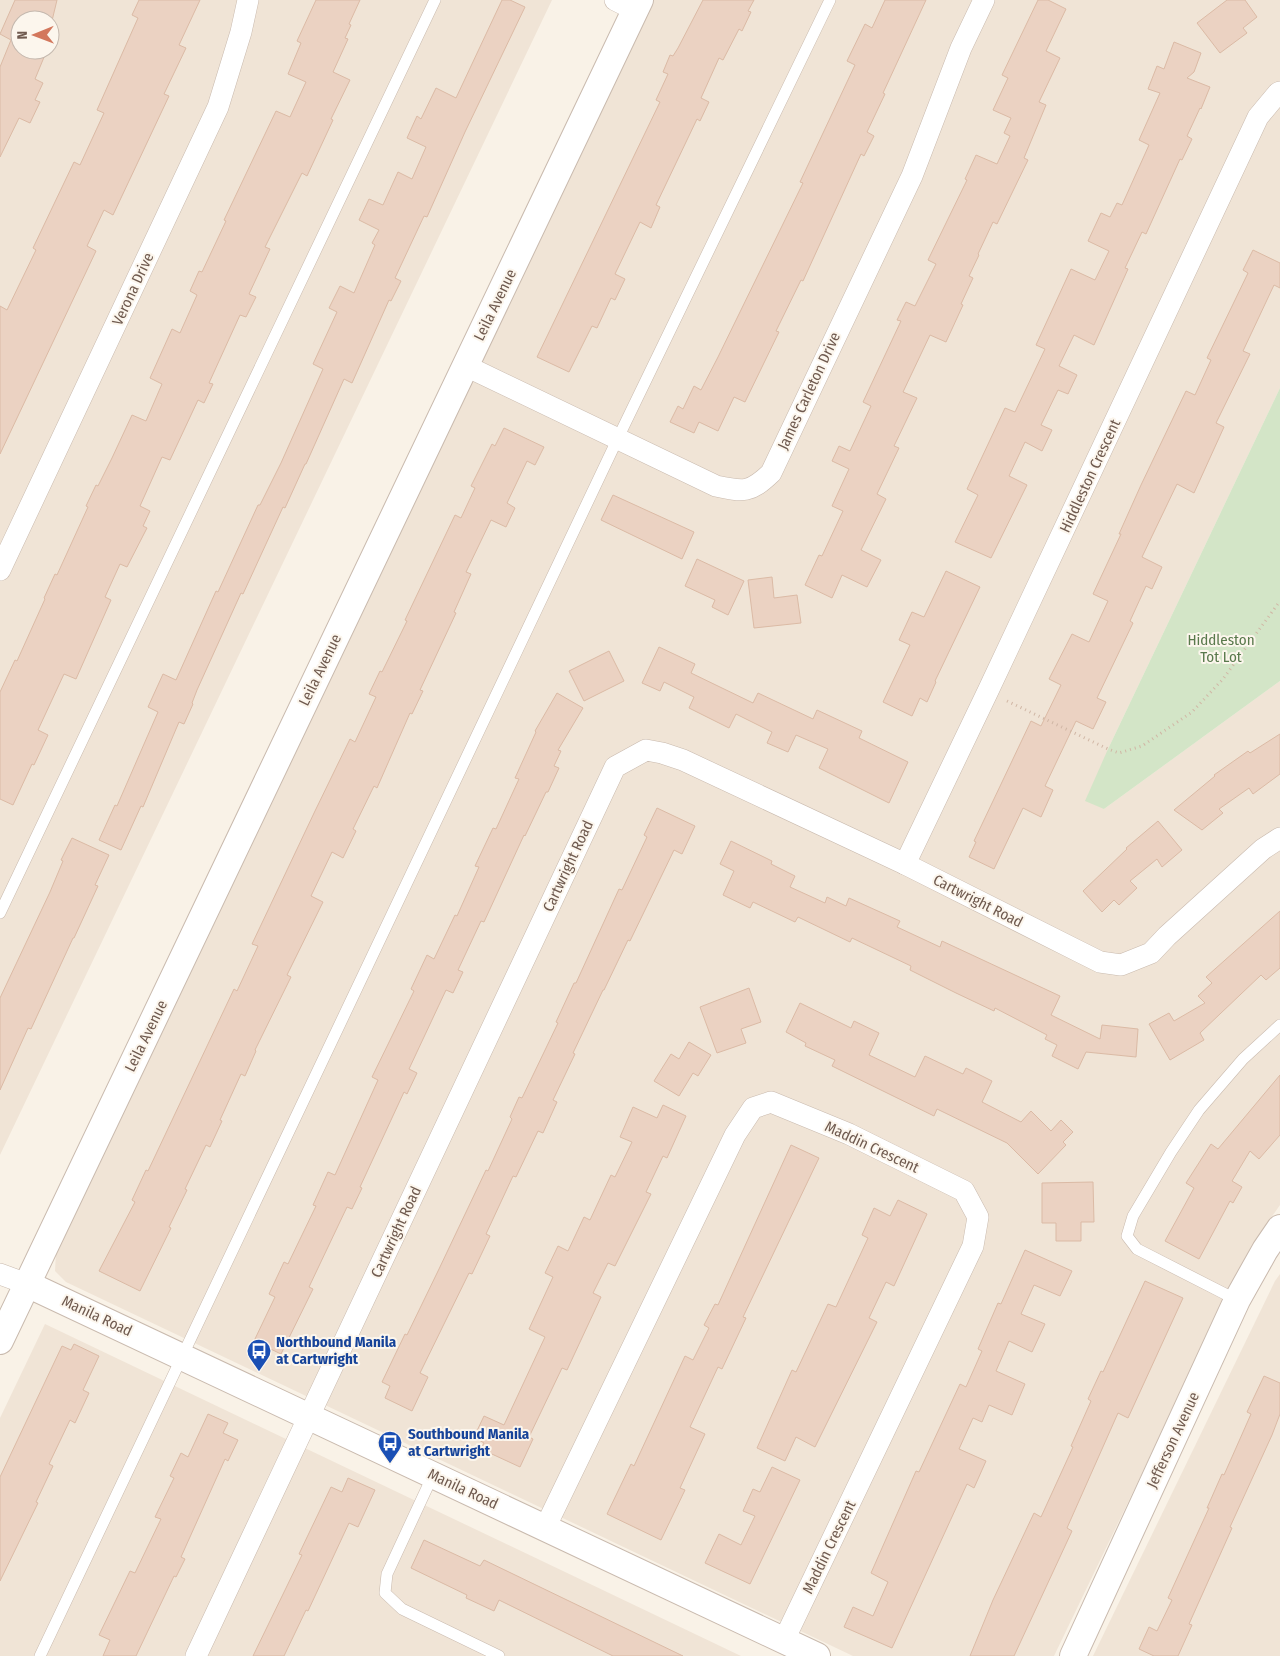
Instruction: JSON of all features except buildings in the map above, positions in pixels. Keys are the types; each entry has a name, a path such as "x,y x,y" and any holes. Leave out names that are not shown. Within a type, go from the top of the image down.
{"street":[{"name":"Verona Drive","path":"0,570 218,106 241,32 248,0"},
{"name":"James Carleton Drive","path":"466,366 716,486 739,491 757,486 771,473 912,176 961,48 984,0"},
{"name":"Leila Avenue","path":"0,1341 466,366 630,3"},
{"name":"Hiddleston Crescent","path":"905,864 1258,117 1280,92"},
{"name":"Cartwright Road","path":"196,1656 615,767 646,750 683,760 905,864 1078,952 1100,962 1121,965 1151,953 1167,936 1263,849 1280,838"},
{"name":"Maddin Crescent","path":"545,1528 735,1134 753,1108 771,1102 849,1134 964,1191 978,1217 973,1246 784,1640"},
{"name":"Jefferson Avenue","path":"1073,1656 1238,1300 1265,1250 1280,1228"},
{"path":"0,1274 27,1284"},
{"name":"Manila Road","path":"27,1284 817,1656"}],"lane":[{"path":"0,913 435,0"},
{"path":"40,1656 618,438 830,0"},
{"path":"1238,1300 1137,1249 1126,1236 1133,1216 1171,1152 1199,1110 1243,1059 1280,1025"},
{"path":"433,1475 387,1574 385,1593 402,1609 499,1656"}],"path":[{"path":"988,691 1108,749 1119,753 1128,752 1142,746 1192,712 1224,679 1280,601"}],"shaded area":[{"path":"0,0 552,0 0,1155"},
{"path":"654,0 1280,0 1280,388 1108,749 1104,809 1280,681 1280,1205 1252,1245 1054,1656 853,1656 66,1282 55,1271 56,1252"},
{"path":"1280,1274 1280,1656 1093,1656 1275,1281"},
{"path":"45,1324 741,1656 0,1656 0,1418"}],"green space":[{"name":"Hiddleston Tot Lot","path":"1280,388 1280,681 1104,809 1085,801 1108,749"}],"place":[{"name":"Northbound Manila at Cartwright","path":"259,1372"},
{"name":"Southbound Manila at Cartwright","path":"390,1464"}]}
